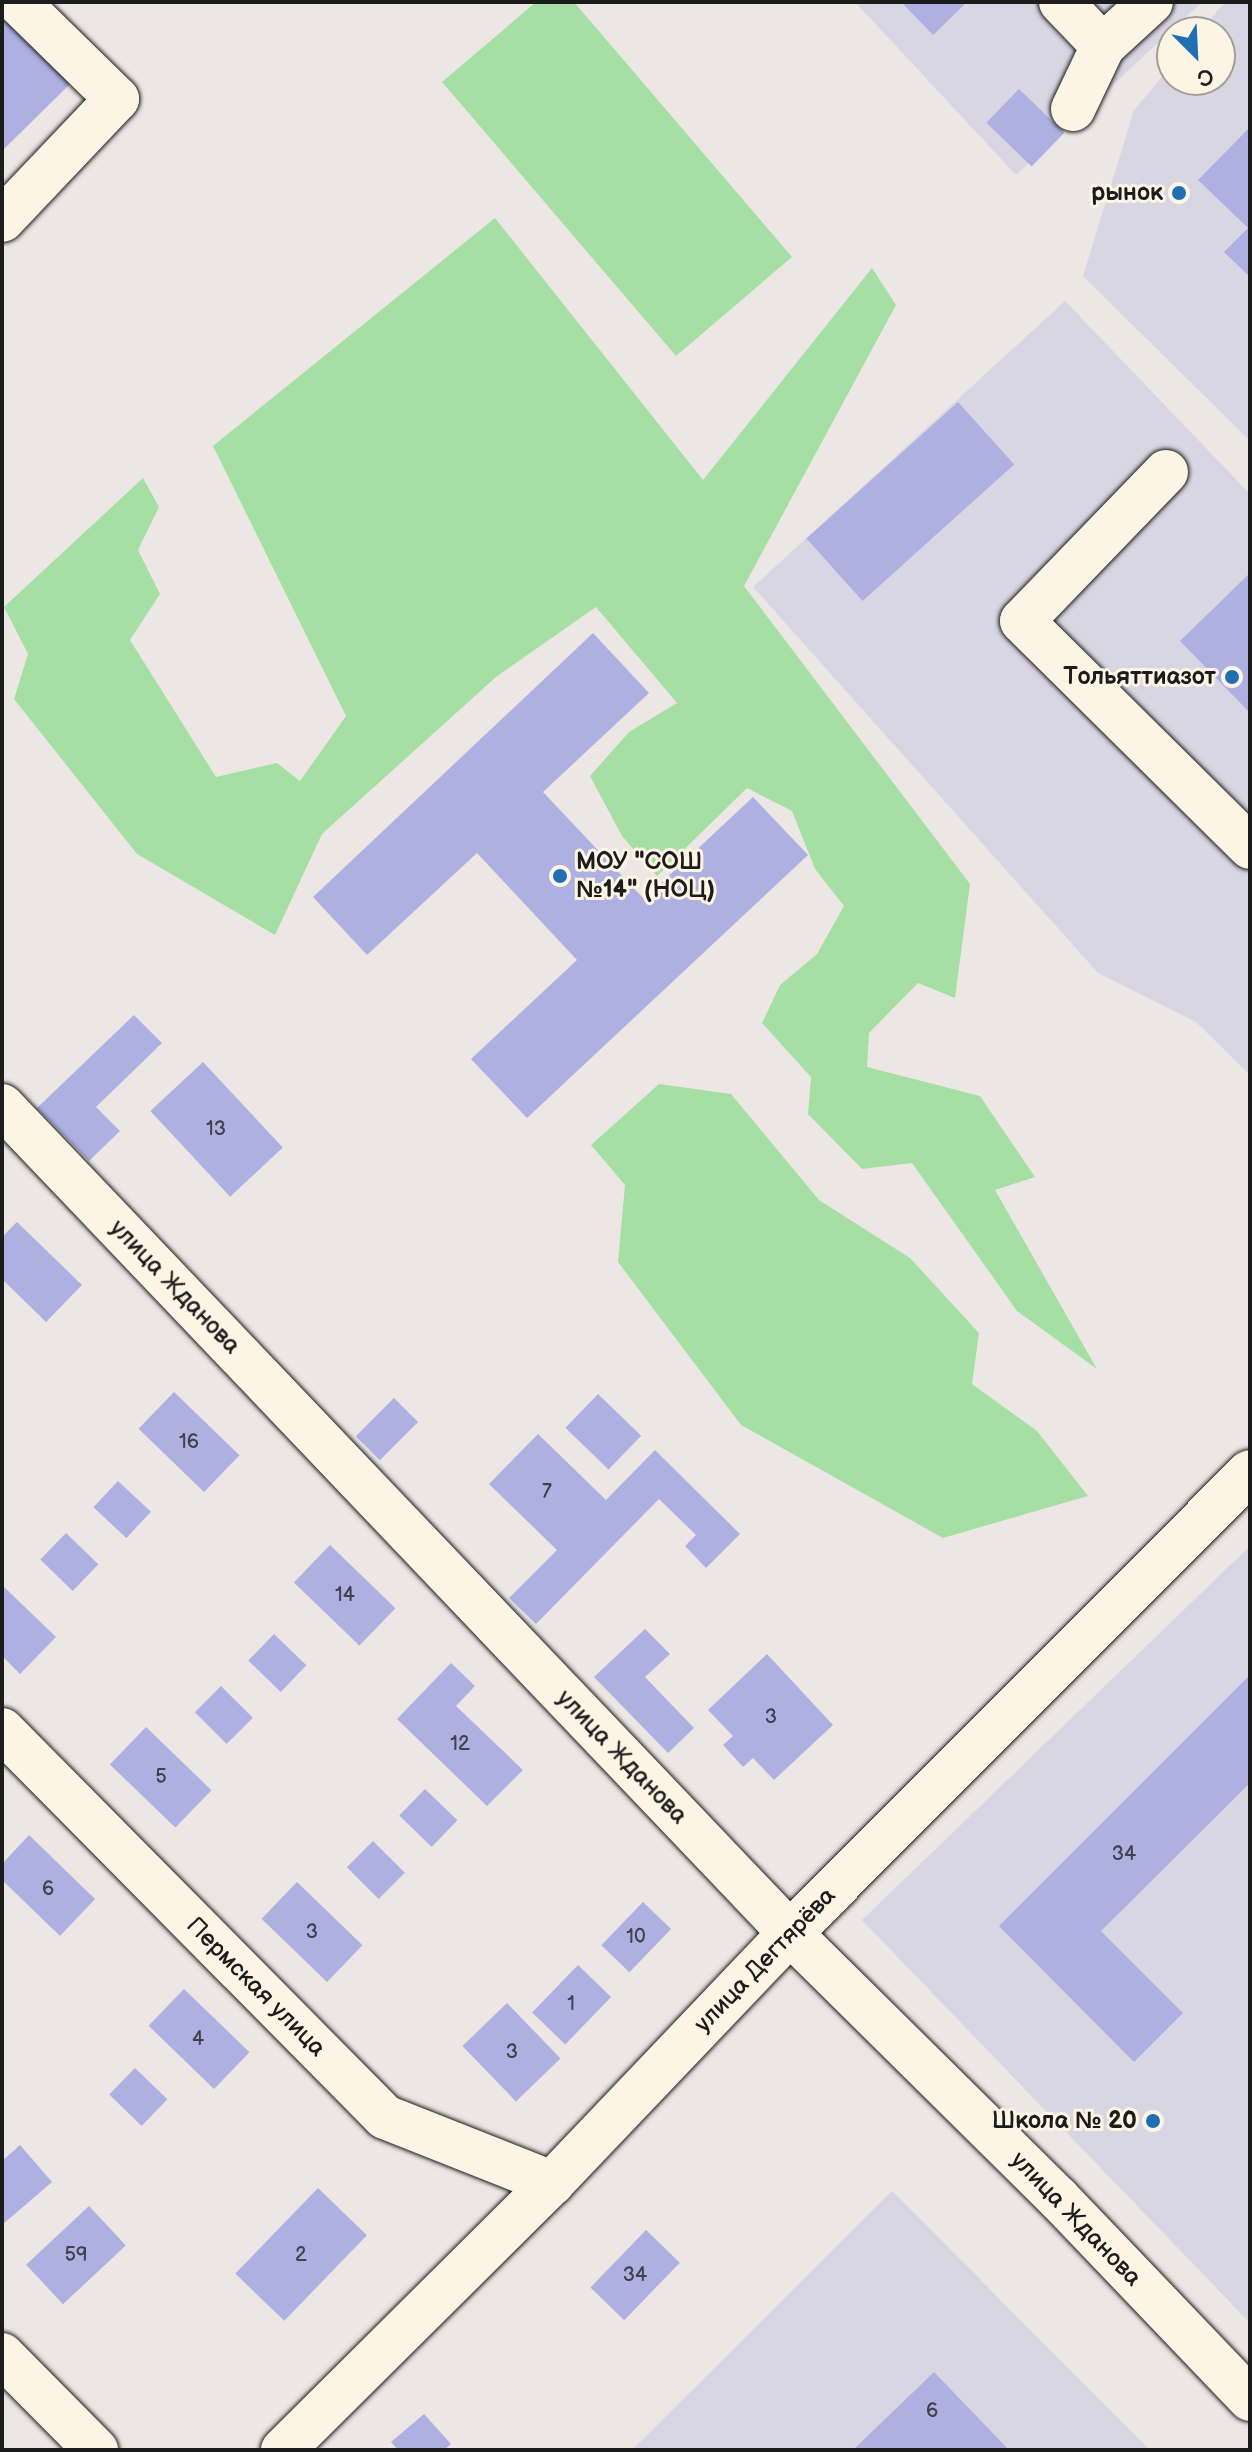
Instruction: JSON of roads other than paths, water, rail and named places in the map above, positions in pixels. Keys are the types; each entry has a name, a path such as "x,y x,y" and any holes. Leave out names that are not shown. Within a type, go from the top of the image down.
{"street":[{"path":"2,220 117,99 18,2"},
{"path":"1061,2 1103,46"},
{"path":"1073,109 1103,46 1151,2"},
{"path":"1166,472 1022,621 1250,847"},
{"name":"улица Жданова","path":"2,1106 790,1933 1058,2198 1250,2399"},
{"name":"улица Дегтярёва","path":"283,2450 552,2183 790,1933 1250,1472"},
{"name":"Пермская улица","path":"2,1730 385,2117 552,2183"},
{"path":"2,2355 77,2444"}],"place":[{"name":"рынок","path":"1179,193"},
{"name":"Тольяттиазот","path":"1232,677"},
{"name":"МОУ \"СОШ №14\" (НОЦ)","path":"560,876"},
{"name":"Школа № 20","path":"1153,2121"}]}
